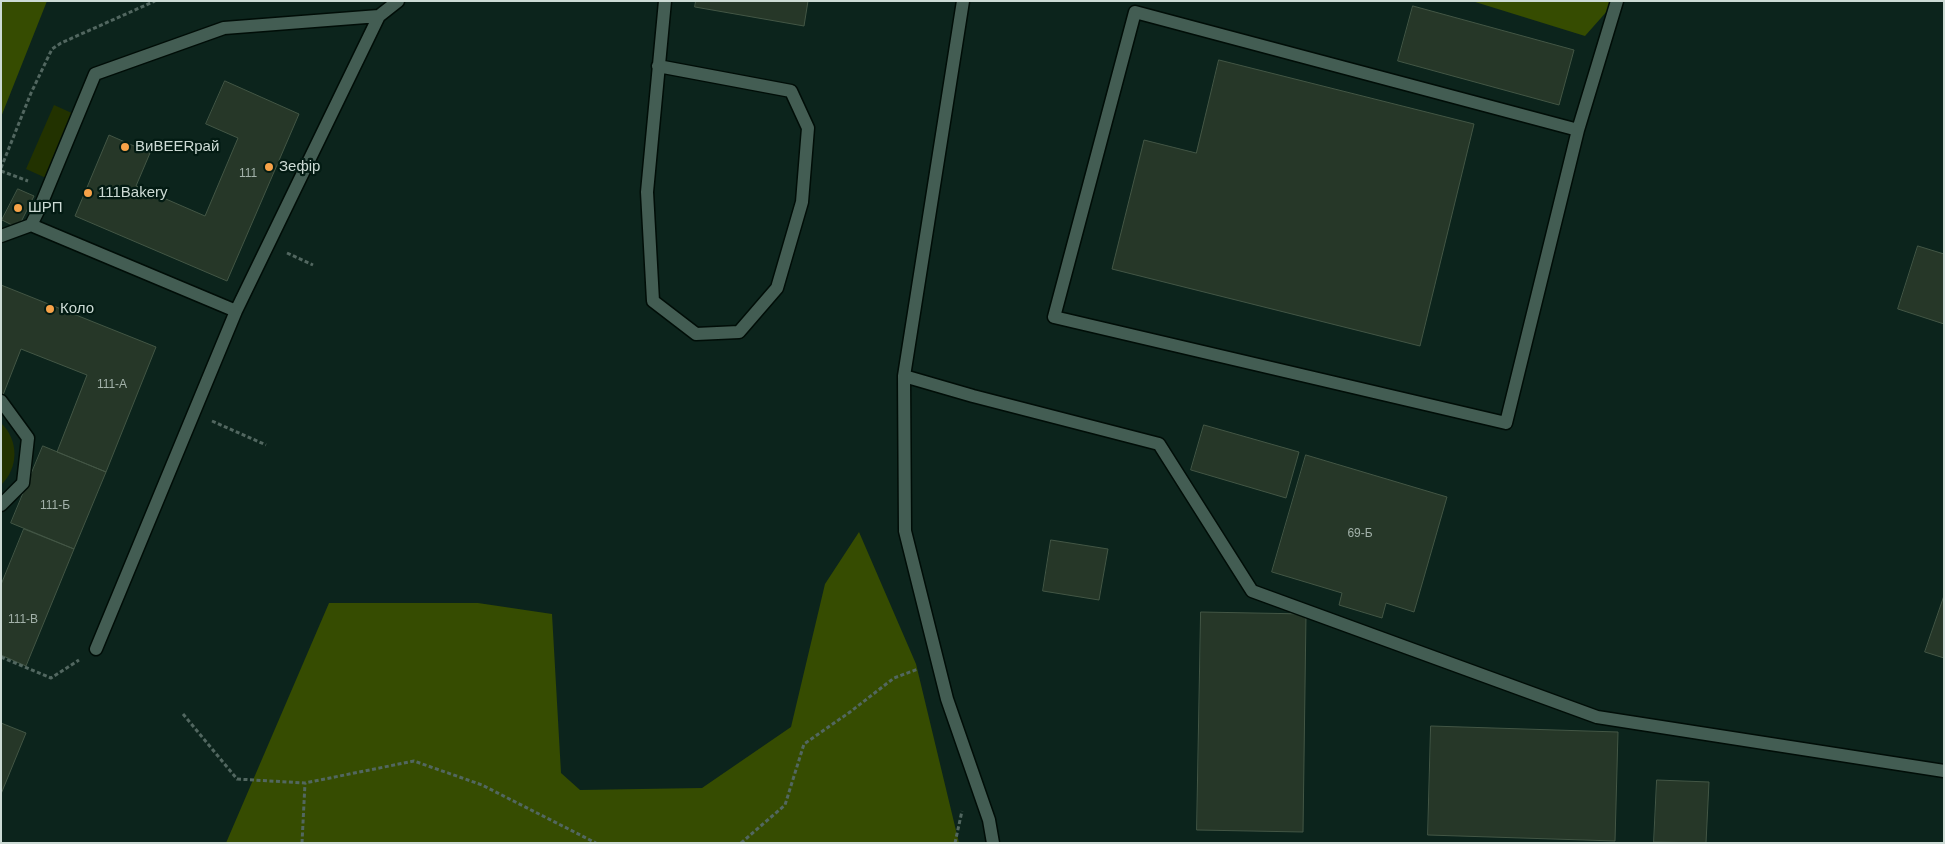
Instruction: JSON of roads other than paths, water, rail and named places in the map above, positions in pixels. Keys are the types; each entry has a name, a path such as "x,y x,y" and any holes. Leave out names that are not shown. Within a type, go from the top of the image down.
{"lane":[{"path":"96,649 236,311 379,16 398,1"},
{"path":"658,66 791,91 808,128 802,202 777,288 739,332 696,334 653,301 647,192 658,66 665,1"},
{"path":"963,1 904,376 905,531 947,699 990,820 993,843"},
{"path":"1578,130 1135,12 1054,317 1506,423 1578,130 1617,1"},
{"path":"1,236 31,224 48,189 95,74 224,28 379,16"},
{"path":"31,224 236,311"},
{"path":"904,376 1159,444 1252,590 1597,717 1944,772"},
{"path":"1,401 28,438 23,483 1,505"}],"place":[{"name":"ВиBEERрай","path":"125,147"},
{"name":"Зефір","path":"269,167"},
{"name":"111Bakery","path":"88,193"},
{"name":"ШРП","path":"18,208"},
{"name":"Коло","path":"50,309"}]}
